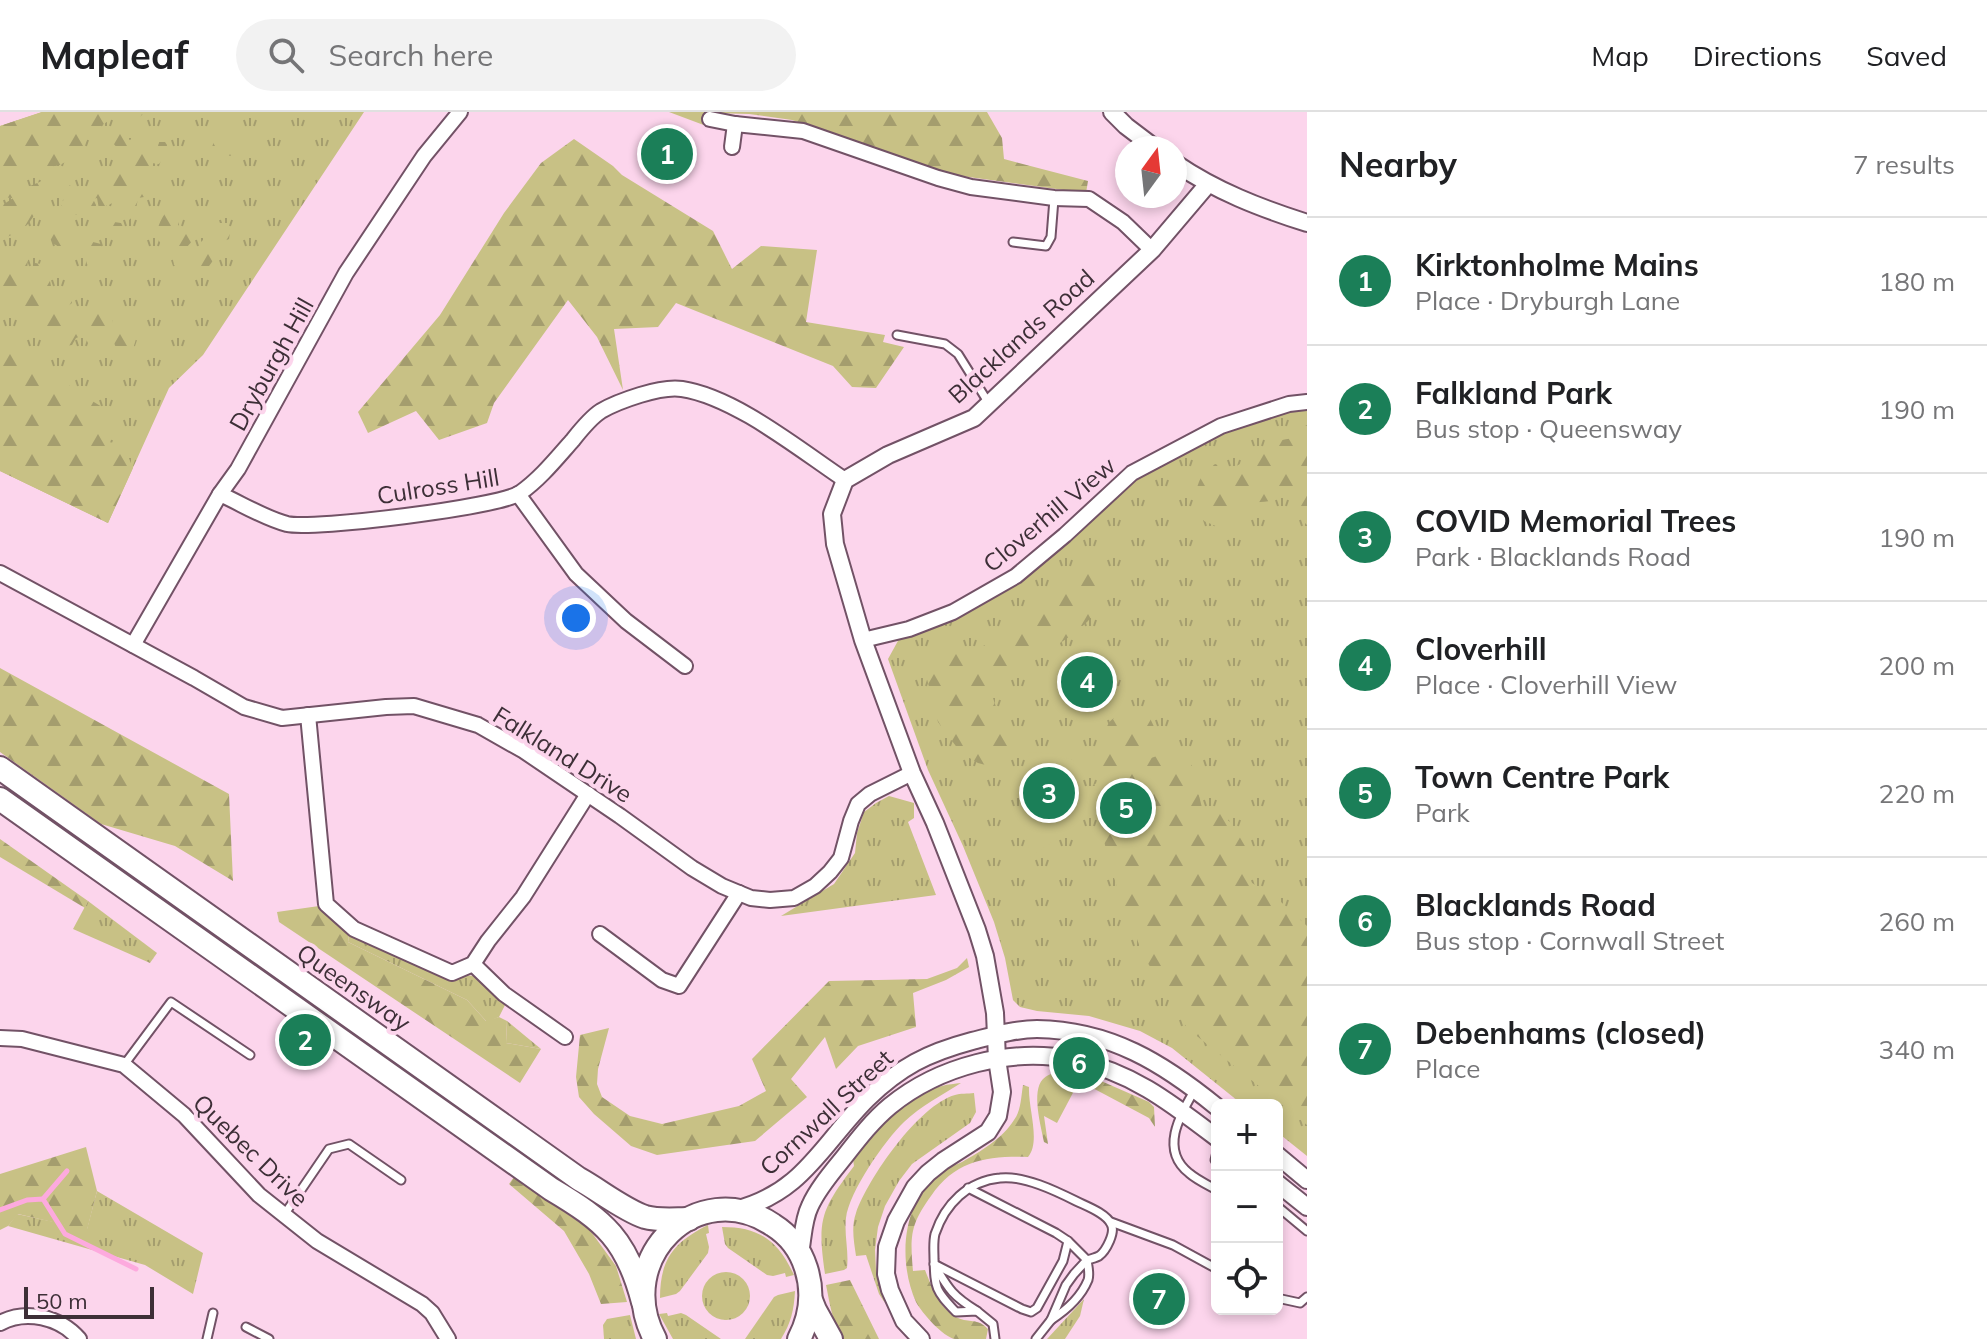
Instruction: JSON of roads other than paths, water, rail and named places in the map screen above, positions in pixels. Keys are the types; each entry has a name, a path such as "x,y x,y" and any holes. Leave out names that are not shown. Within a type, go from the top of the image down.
{"highway":[{"name":"Queensway","path":"0,768 579,1179 644,1217 689,1219 709,1212 734,1210"},
{"path":"0,799 606,1227 634,1269 653,1335"},
{"path":"734,1210 768,1221 785,1233 800,1253 808,1276 812,1307 831,1339"},
{"path":"641,1292 648,1265 656,1250 670,1232 689,1219"},
{"path":"799,1339 812,1307"}],"street":[{"name":"Dryburgh Hill","path":"133,645 220,494 238,469 346,273 424,156 460,112"},
{"path":"1112,112 1139,136"},
{"path":"710,119 803,131 971,187 1054,198 1089,199 1123,222 1152,250"},
{"path":"732,147 735,124"},
{"path":"1187,171 1208,184 1265,209 1307,223"},
{"name":"Blacklands Road","path":"845,480 888,455 974,418 1152,250 1208,184"},
{"name":"Culross Hill","path":"220,494 287,524 309,526 490,503 518,494 555,460 599,412 652,391 679,388 705,394 734,407 845,480"},
{"name":"Cloverhill View","path":"863,640 909,629 953,612 1016,576 1132,473 1221,426 1289,404 1307,402"},
{"path":"845,480 832,514 835,544 863,640 985,956 995,1013 1002,1092 998,1116 988,1132 943,1161 915,1187 896,1221 887,1247 886,1274 890,1290 904,1321 921,1339"},
{"path":"518,494 576,574 626,621 685,666"},
{"name":"Falkland Drive","path":"0,573 244,707 282,718 414,706 478,725 524,751 692,868 722,886 751,898 794,898 815,886 841,858 858,804 870,794 912,773"},
{"path":"308,715 326,904 354,929 452,973 473,964 523,897 588,794"},
{"path":"600,934 662,980 679,986 739,893"},
{"path":"473,964 504,994 565,1037"},
{"name":"Cornwall Street","path":"734,1210 758,1203 795,1180 862,1105 910,1064 955,1046 996,1035 1036,1029 1096,1037 1163,1066 1211,1102"},
{"name":"Quebec Drive","path":"0,1038 22,1039 124,1065 184,1115 250,1186 284,1215 317,1241 422,1304 432,1313 448,1339"},
{"name":"Cornwall Street","path":"800,1253 810,1205 873,1122 921,1085 961,1068 997,1059 1054,1057 1099,1066 1141,1083 1211,1133"},
{"path":"1283,1160 1307,1180"},
{"path":"1283,1188 1307,1207"},
{"path":"0,1323 10,1317 27,1315 47,1319 63,1325 79,1339"}],"lane":[{"path":"1013,242 1046,246 1051,237 1054,198"},
{"path":"897,335 952,348 989,404"},
{"path":"124,1065 171,1002 250,1055"},
{"path":"1195,1089 1182,1111 1172,1140 1175,1157 1188,1173 1211,1186"},
{"path":"284,1215 329,1149 349,1144 401,1180"},
{"path":"995,1339 993,1324 977,1311 956,1312 938,1293 934,1278 934,1238 940,1221 952,1201 968,1188 1000,1178 1032,1183 1093,1209 1111,1222 1173,1245 1211,1266"},
{"path":"968,1188 1056,1233 1087,1260 1089,1278 1078,1296 1051,1320"},
{"path":"1283,1211 1307,1231"},
{"path":"1036,1339 1051,1320 1074,1274 1087,1260 1101,1255 1113,1229 1111,1222"},
{"path":"934,1264 1031,1312 1037,1308 1063,1261 1068,1241"},
{"path":"1283,1299 1300,1303 1307,1297"},
{"path":"207,1339 213,1313"},
{"path":"246,1327 269,1339"}],"waterway":[{"path":"43,1199 67,1171"},
{"path":"0,1210 27,1200 43,1199 65,1234 136,1269"}],"place":[{"name":"Kirktonholme Mains","path":"667,154"},
{"name":"Cloverhill","path":"1087,682"},
{"name":"COVID Memorial Trees","path":"1049,793"},
{"name":"Town Centre Park","path":"1126,808"},
{"name":"Falkland Park","path":"305,1040"},
{"name":"Blacklands Road","path":"1079,1063"},
{"name":"Debenhams (closed)","path":"1159,1299"}]}
